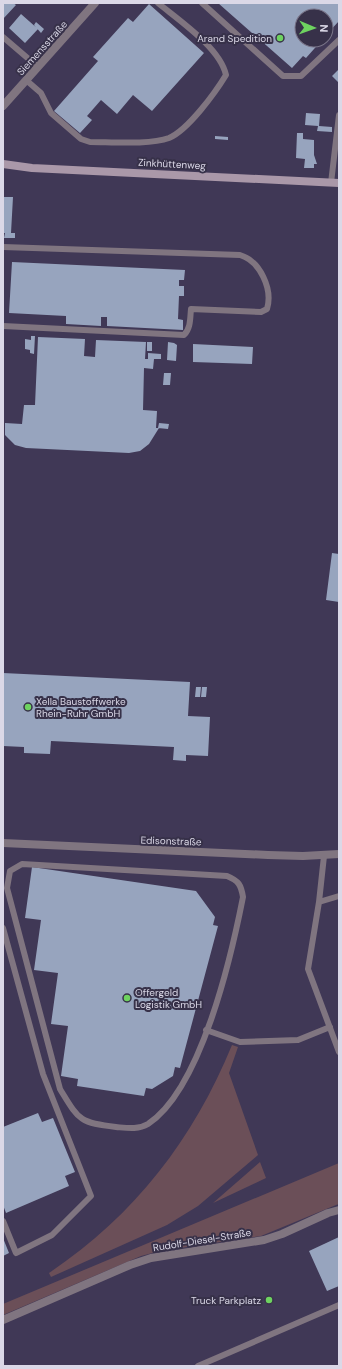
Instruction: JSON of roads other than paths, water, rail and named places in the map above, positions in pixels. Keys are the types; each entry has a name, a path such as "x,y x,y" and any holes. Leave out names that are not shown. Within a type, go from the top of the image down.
{"street":[{"name":"Siemensstraße","path":"3,106 96,3"},
{"name":"Zinkhüttenweg","path":"3,164 32,168 335,183"},
{"name":"Edisonstraße","path":"3,843 275,855 324,856 339,854"},
{"name":"Rudolf-Diesel-Straße","path":"3,1320 130,1265 152,1258 264,1240 282,1234 328,1213 339,1210"}],"lane":[{"path":"26,80 41,93 51,113 81,139 90,142 155,141 170,138 181,130 215,94 226,75 224,65 207,45 158,3"},
{"path":"202,3 283,76 301,76 339,40"},
{"path":"3,37 38,67"},
{"path":"335,183 339,115"},
{"path":"3,247 247,257 253,262 266,281 269,294 267,308 261,312 191,309 188,332 184,335 3,326"},
{"path":"324,856 319,902 308,968 339,1052"},
{"path":"22,864 32,864 227,876 236,880 242,886 242,903 221,989 206,1030 185,1081 172,1101 148,1124 133,1129 99,1125 86,1121 76,1115 60,1089 9,901 7,888 10,871 22,864"},
{"path":"319,902 339,896"},
{"path":"3,928 42,1074 91,1196 52,1235 16,1253 3,1221"},
{"path":"206,1030 240,1042 290,1041 298,1040 330,1027"},
{"path":"198,1366 339,1305"}],"place":[{"name":"Arand Spedition","path":"280,38"},
{"name":"Xella Baustoffwerke Rhein-Ruhr GmbH","path":"28,707"},
{"name":"Offergeld Logistik GmbH","path":"127,998"},
{"name":"Truck Parkplatz","path":"269,1300"}]}
